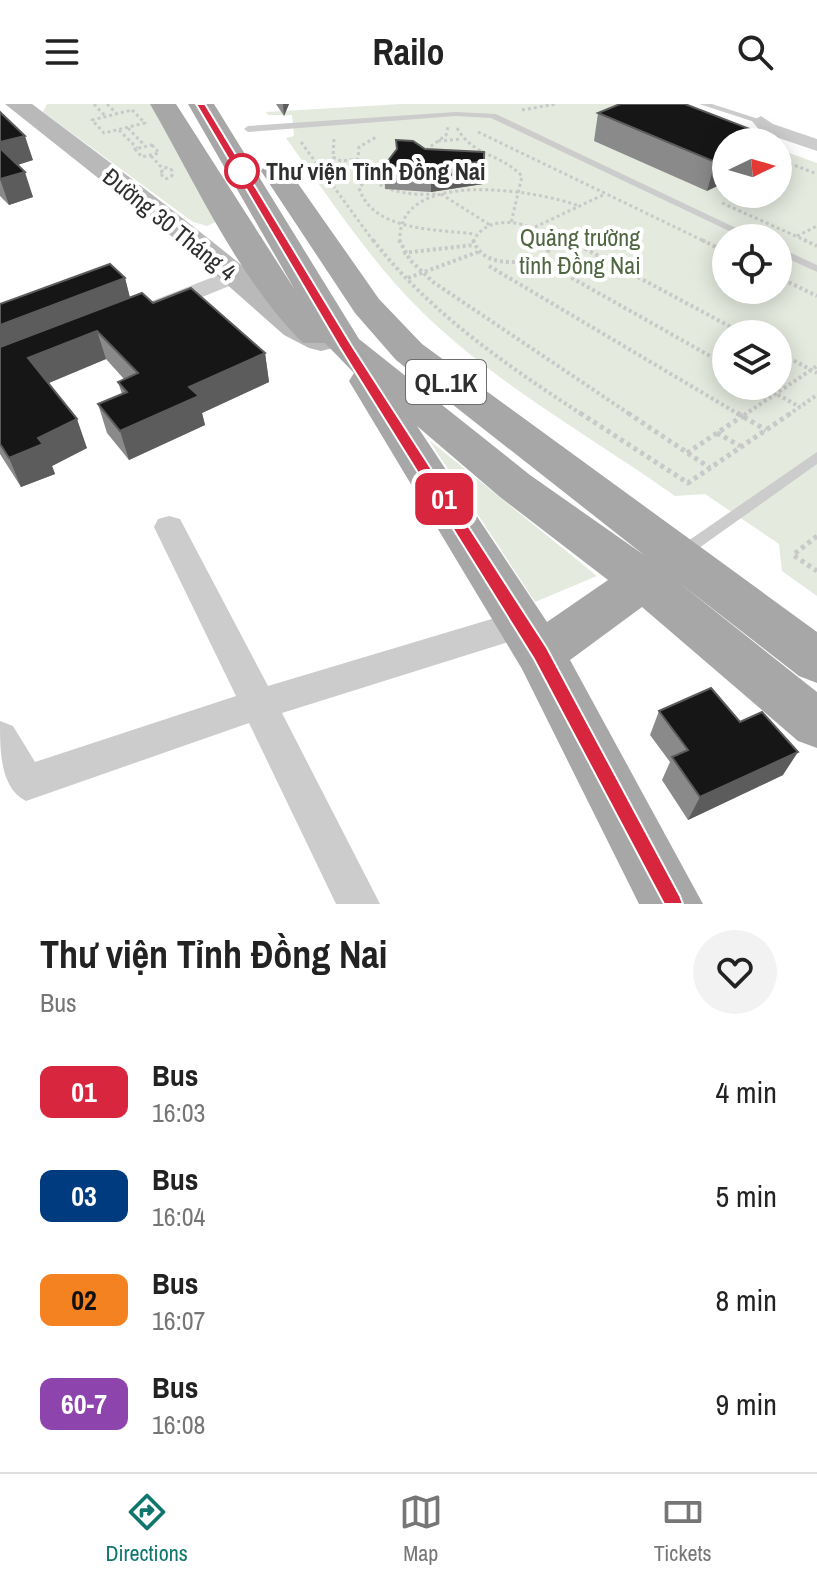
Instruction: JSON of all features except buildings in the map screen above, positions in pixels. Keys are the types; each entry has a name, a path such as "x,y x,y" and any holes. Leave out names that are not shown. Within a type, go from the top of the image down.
{"main road":[{"name":"Đường 30 Tháng 4","path":"17,104 248,270 296,328 335,344"},
{"path":"163,104 248,270"},
{"name":"QL.1K","path":"228,115 335,344 515,486 817,661"},
{"name":"QL.1K","path":"228,115 367,306 409,352 660,568 817,724"},
{"path":"335,344 531,639 672,904"},
{"path":"531,639 660,568"}],"street":[{"path":"761,121 767,128 817,145"},
{"path":"133,317 248,270"},
{"path":"169,527 359,904"},
{"path":"0,738 26,783 259,704 531,639"}],"lane":[{"path":"703,104 761,121"},
{"path":"737,114 740,104"},
{"path":"228,115 493,116 722,224"},
{"path":"792,257 817,269"},
{"path":"660,568 817,457"}],"path":[{"path":"94,104 106,117"},
{"path":"107,104 116,114"},
{"path":"132,110 145,123 104,133 92,120 106,117 132,110"},
{"path":"423,152 448,132 447,125"},
{"path":"439,126 466,128"},
{"path":"458,126 461,139 472,149 516,167 522,176 511,223"},
{"path":"128,127 146,147"},
{"path":"119,129 138,149"},
{"path":"472,130 712,245"},
{"path":"323,136 335,135 331,150 336,159 353,161 360,157 359,147 377,138 378,131"},
{"path":"311,137 299,138 362,228 430,302 486,346 688,483 817,395"},
{"path":"438,141 461,139"},
{"path":"152,145 159,153 142,157 135,149 138,149 152,145"},
{"path":"477,159 485,153"},
{"path":"150,155 164,170"},
{"path":"353,161 367,179 402,194 521,190 579,206"},
{"path":"792,164 817,174"},
{"path":"395,166 367,179 359,188 363,204 377,216 475,234 490,225 511,223 534,227 547,235 552,248 540,260 515,264 498,262 478,252 473,245 475,234"},
{"path":"463,184 420,204 402,223 398,237 402,253 421,273 710,468"},
{"path":"441,194 490,225"},
{"path":"534,227 606,194"},
{"path":"817,226 796,237 817,246"},
{"path":"547,235 554,232 718,320"},
{"path":"402,253 473,245"},
{"path":"407,279 478,252"},
{"path":"540,260 712,357"},
{"path":"498,262 489,266 766,430"},
{"path":"792,284 817,296"},
{"path":"792,360 814,372"},
{"path":"792,385 814,372 817,366"},
{"path":"687,453 767,400"},
{"path":"787,400 800,407"},
{"path":"717,433 741,447"},
{"path":"817,536 793,555 817,571"}],"green space":[{"path":"47,104 153,104 220,220 207,226 193,222 43,112"},
{"name":"Quảng trường tỉnh Đồng Nai","path":"401,104 652,104 712,135 712,208 792,208 792,154 817,163 817,596 782,571 779,544 705,494 675,496 512,386 451,338 385,272 286,138 294,136 292,115 268,115 266,112"},
{"path":"429,440 597,576 535,602"}],"bus line":[{"name":"01","path":"201,104 345,346 540,654 672,904"}],"place":[{"name":"Thư viện Tỉnh Đồng Nai","path":"242,171"}]}
